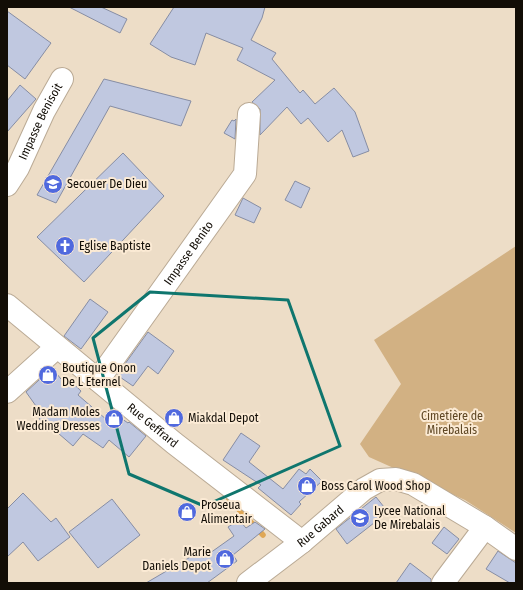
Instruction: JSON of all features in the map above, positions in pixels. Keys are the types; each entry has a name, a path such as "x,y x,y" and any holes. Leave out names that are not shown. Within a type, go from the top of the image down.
{"street":[{"name":"Impasse Benisoit","path":"7,185 18,168 44,110 62,79"},
{"name":"Impasse Benito","path":"98,380 244,174 249,114"},
{"name":"Rue Geffrard","path":"7,305 174,442 302,542"},
{"path":"7,392 57,347"},
{"name":"Rue Gabard","path":"248,583 302,542 364,489 380,480 396,479 413,484 485,527"},
{"path":"443,583 485,527 516,549"}],"highlighted area":[{"path":"150,292 288,300 340,446 204,506 129,474 93,338"}],"green space":[{"name":"Cimetière de Mirebalais","path":"516,246 516,533 465,500 369,457 360,444 401,384 374,340"}],"building":[{"path":"69,7 101,7 127,19 120,33"},
{"path":"174,7 265,7 262,18 251,40 276,53 272,59 300,93 303,90 315,104 334,88 355,112 369,151 353,157 342,130 328,142 308,118 301,124 287,107 260,135 260,109 252,102 275,80 237,60 243,48 206,33 195,65 171,57 150,44"},
{"path":"7,11 51,43 25,79 7,65"},
{"path":"104,79 191,101 181,126 110,106 56,203 37,195"},
{"path":"20,85 36,99 7,132 7,101"},
{"path":"236,119 235,139 224,133 232,120 234,121"},
{"path":"123,153 164,196 84,282 37,237"},
{"path":"295,181 310,188 301,208 285,200"},
{"path":"243,198 261,208 254,223 235,215"},
{"path":"90,299 108,312 81,349 64,336"},
{"path":"148,332 174,351 158,374 148,366 133,386 117,375"},
{"path":"52,368 61,379 64,375 81,391 78,395 107,420 112,412 128,423 129,422 146,436 129,457 109,440 103,448 83,434 73,446 51,427 47,432 34,409 36,406 26,392"},
{"path":"241,433 260,446 249,462 283,489 299,469 306,474 310,469 322,481 299,502 301,504 291,515 258,488 261,485 223,460"},
{"path":"23,493 51,522 56,518 70,537 38,561 23,542 7,557 7,509"},
{"path":"376,497 388,512 347,544 336,529"},
{"path":"112,499 140,535 98,568 69,532"},
{"path":"239,520 246,528 255,522 265,529 233,555 237,561 207,583 146,583 199,552 203,558 234,536 228,527"},
{"path":"444,527 459,539 447,554 432,543"},
{"path":"498,551 516,563 516,583 510,583 486,569"},
{"path":"410,563 431,579 431,583 396,583"}],"waterway":[{"path":"229,499 263,535"}],"place":[{"name":"Secouer De Dieu","path":"53,184"},
{"name":"Eglise Baptiste","path":"65,246"},
{"name":"Boutique Onon De L Eternel","path":"48,375"},
{"name":"Miakdal Depot","path":"174,418"},
{"name":"Madam Moles Wedding Dresses","path":"114,419"},
{"name":"Boss Carol Wood Shop","path":"307,486"},
{"name":"Proseua Alimentair","path":"187,512"},
{"name":"Lycee National De Mirebalais","path":"360,518"},
{"name":"Marie Daniels Depot","path":"225,559"}]}
